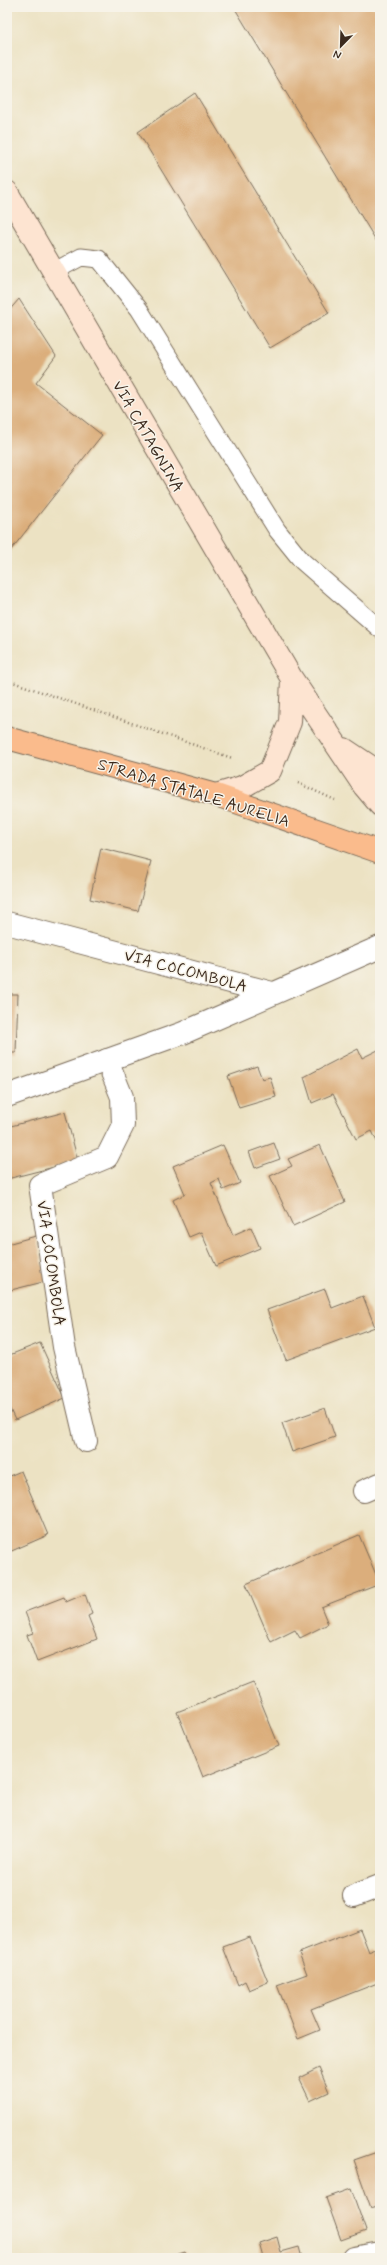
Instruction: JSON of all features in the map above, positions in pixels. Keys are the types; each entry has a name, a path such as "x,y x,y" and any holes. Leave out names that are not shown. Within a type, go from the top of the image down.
{"main road":[{"name":"VIA CATAGNINA","path":"7,192 292,679 364,786 380,805"},
{"path":"216,795 242,787 270,771 290,722 292,679"},
{"name":"STRADA STATALE AURELIA","path":"7,738 216,795 380,852"},
{"path":"335,743 380,773"}],"street":[{"name":"VIA COCOMBOLA","path":"7,923 272,993"},
{"name":"VIA COCOMBOLA","path":"7,1096 183,1033 380,947"},
{"name":"VIA COCOMBOLA","path":"86,1441 64,1347 40,1185 107,1157 122,1125 122,1097 107,1060"},
{"path":"354,1896 380,1886"},
{"path":"354,2258 380,2253"}],"lane":[{"path":"53,272 81,257 98,259 139,309 277,530 302,561 380,629"}],"path":[{"path":"7,680 270,771 339,802"}],"building":[{"path":"234,7 380,7 380,247"},
{"path":"195,93 329,313 270,348 138,132"},
{"path":"19,299 56,356 36,383 102,435 7,555 7,313"},
{"path":"101,848 151,861 138,911 90,899"},
{"path":"7,994 18,994 16,1053 7,1053"},
{"path":"358,1049 362,1058 380,1049 380,1148 372,1131 356,1139 333,1094 312,1103 304,1077"},
{"path":"257,1066 262,1079 270,1077 276,1097 239,1108 228,1076"},
{"path":"65,1112 78,1161 7,1179 7,1127"},
{"path":"274,1143 280,1159 255,1168 249,1152"},
{"path":"223,1145 240,1183 223,1190 219,1179 211,1183 233,1235 251,1227 260,1248 216,1266 201,1232 189,1237 173,1200 185,1194 173,1166"},
{"path":"320,1145 345,1202 293,1226 270,1176 292,1166 288,1159"},
{"path":"36,1236 47,1281 7,1291 7,1244"},
{"path":"325,1289 332,1308 363,1296 375,1327 286,1360 267,1310"},
{"path":"40,1343 65,1398 15,1420 7,1403 7,1356"},
{"path":"325,1408 335,1437 292,1452 282,1423"},
{"path":"21,1471 48,1535 7,1553 7,1477"},
{"path":"359,1535 380,1584 321,1607 328,1624 300,1638 295,1630 271,1642 246,1584"},
{"path":"85,1594 92,1614 88,1616 97,1639 37,1662 27,1635 33,1633 25,1612 64,1597 66,1602"},
{"path":"253,1682 279,1746 203,1777 177,1712"},
{"path":"360,1929 369,1952 374,1949 380,1963 380,1982 311,2009 320,2030 298,2039 277,1985 307,1974 299,1953"},
{"path":"250,1937 268,1982 249,1990 245,1981 238,1985 223,1947"},
{"path":"319,2068 329,2092 310,2101 299,2078"},
{"path":"380,2151 380,2205 371,2208 354,2160"},
{"path":"351,2189 366,2231 341,2240 326,2198"},
{"path":"277,2237 281,2252 299,2247 302,2258 263,2258 259,2243"},
{"path":"185,2252 187,2258 166,2258"}]}
